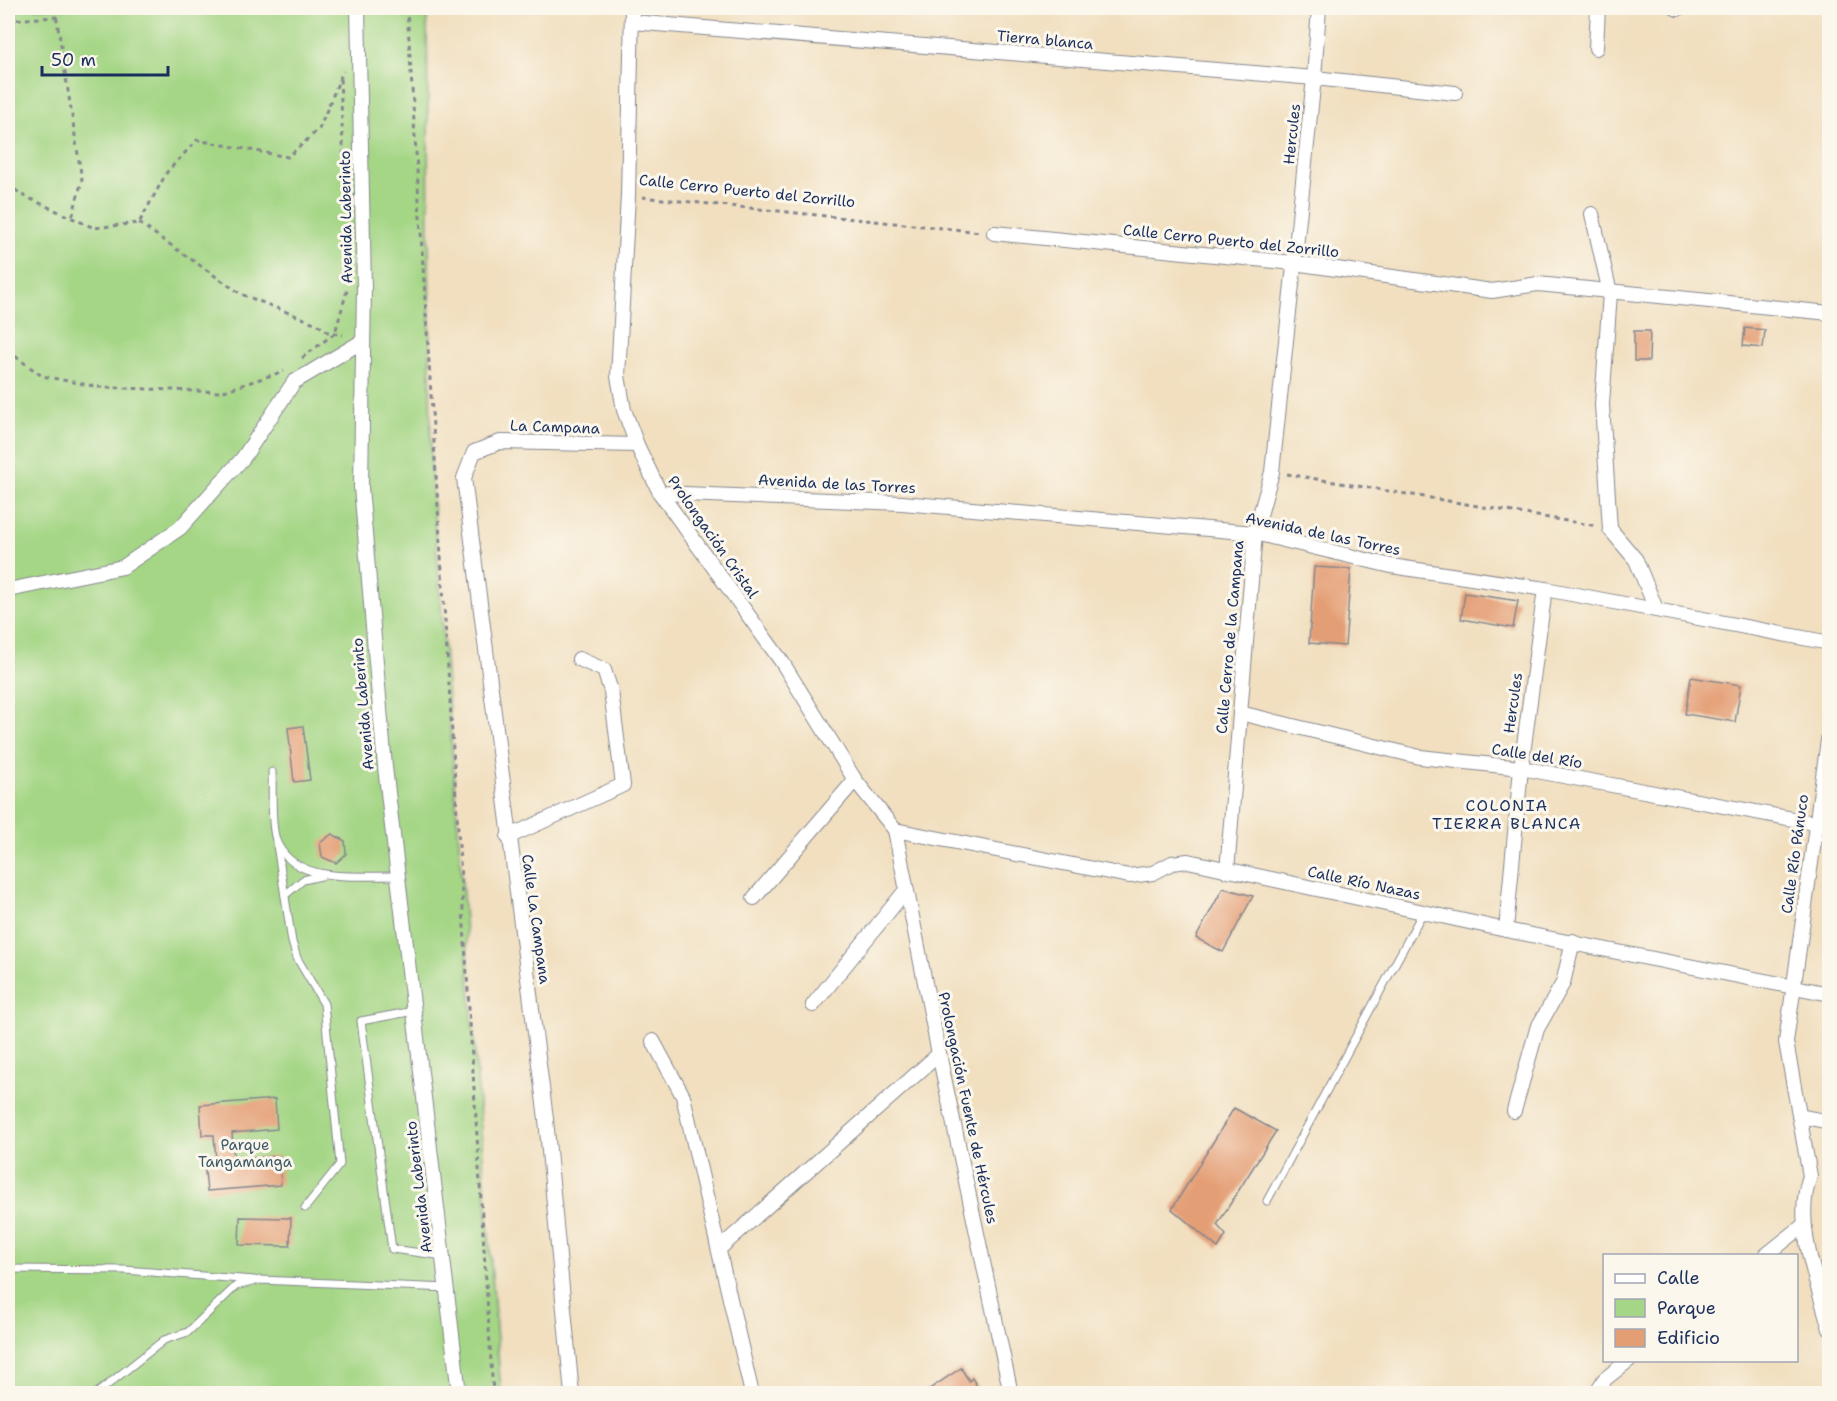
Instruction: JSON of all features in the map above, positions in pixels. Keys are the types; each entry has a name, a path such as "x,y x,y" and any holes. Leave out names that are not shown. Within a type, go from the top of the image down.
{"street":[{"name":"Avenida Laberinto","path":"358,8 363,341 361,487 385,767 459,1394"},
{"name":"Prolongación Cristal","path":"632,8 628,196 618,375 624,410 637,445 660,493 782,662 855,780 895,830"},
{"name":"Hercules","path":"1294,263 1314,78 1319,8"},
{"path":"1596,48 1598,8"},
{"name":"Tierra blanca","path":"632,22 1314,78 1455,93"},
{"path":"1592,214 1610,293 1602,404 1610,529 1636,560 1656,609"},
{"name":"Calle Cerro Puerto del Zorrillo","path":"994,233 1294,263 1492,291 1538,284 1610,293 1830,313"},
{"name":"Calle Cerro de la Campana","path":"1227,871 1255,533 1272,472 1294,263"},
{"path":"8,590 123,567 180,528 243,458 294,382 363,341"},
{"name":"La Campana","path":"474,452 500,442 637,445"},
{"name":"Calle La Campana","path":"474,452 464,478 508,837 546,1119 572,1394"},
{"name":"Avenida de las Torres","path":"660,493 902,502 1255,533 1391,566 1545,589 1830,643"},
{"name":"Hercules","path":"1506,930 1521,768 1545,589"},
{"path":"508,837 623,784 611,691 603,670 579,658"},
{"name":"Calle del Río","path":"1240,713 1420,757 1521,768 1823,824"},
{"name":"Calle Río Pánuco","path":"1830,726 1823,824 1792,986 1786,1042 1810,1176 1804,1193 1804,1226 1830,1329"},
{"path":"754,898 855,780"},
{"name":"Calle Río Nazas","path":"895,830 1129,876 1153,873 1172,863 1188,861 1506,930 1573,941 1830,994"},
{"name":"Prolongación Fuente de Hércules","path":"895,830 939,1054 1011,1394"},
{"path":"813,1005 906,890"},
{"path":"1514,1111 1537,1029 1563,983 1573,941"},
{"path":"653,1041 682,1096 720,1248 752,1394"},
{"path":"720,1248 939,1054"},
{"path":"1798,1116 1830,1122"},
{"path":"1768,1254 1804,1226"},
{"path":"1595,1394 1605,1379 1626,1362"}],"lane":[{"path":"273,772 277,844 297,958 324,1004 340,1164 305,1208"},
{"path":"277,844 292,862 308,870 332,875"},
{"path":"285,895 303,880 314,876 398,876"},
{"path":"1267,1201 1423,912"},
{"path":"414,1011 361,1021 392,1249 444,1256"},
{"path":"8,1269 125,1270 260,1280 448,1288"},
{"path":"96,1394 164,1340 188,1332 236,1286 260,1280"}],"path":[{"path":"55,8 82,180 72,218"},
{"path":"406,8 493,1394"},
{"path":"8,21 57,17"},
{"path":"139,223 167,172 197,140 288,157 320,129 344,69"},
{"path":"340,79 346,216"},
{"path":"8,184 22,195 94,228 139,223 241,294 301,316 328,332 363,341"},
{"name":"Calle Cerro Puerto del Zorrillo","path":"628,196 994,233"},
{"path":"294,364 335,333 349,285"},
{"path":"8,351 42,376 99,387 221,392 286,370"},
{"path":"1272,472 1610,529"}],"green space":[{"name":"Parque Tangamanga","path":"8,8 427,8 431,475 501,1393 8,1393"}],"building":[{"path":"1745,328 1765,330 1763,348 1743,346"},
{"path":"1634,331 1650,331 1649,361 1634,361"},
{"path":"1314,567 1351,569 1345,646 1309,643"},
{"path":"1465,593 1518,601 1513,628 1461,619"},
{"path":"1691,677 1741,685 1735,722 1685,714"},
{"path":"303,726 310,780 294,782 288,728"},
{"path":"332,834 345,841 346,854 336,863 322,857 320,843"},
{"path":"1223,888 1253,896 1223,952 1196,938"},
{"path":"275,1099 277,1129 232,1133 234,1159 279,1156 281,1185 207,1191 204,1162 216,1161 214,1135 202,1135 200,1105"},
{"path":"1234,1108 1276,1131 1217,1225 1226,1235 1218,1248 1172,1209"},
{"path":"240,1217 291,1218 290,1246 239,1245"},
{"path":"961,1368 969,1381 972,1378 982,1394 922,1394"}],"district":[{"name":"COLONIA TIERRA BLANCA","path":"1507,814"}]}
